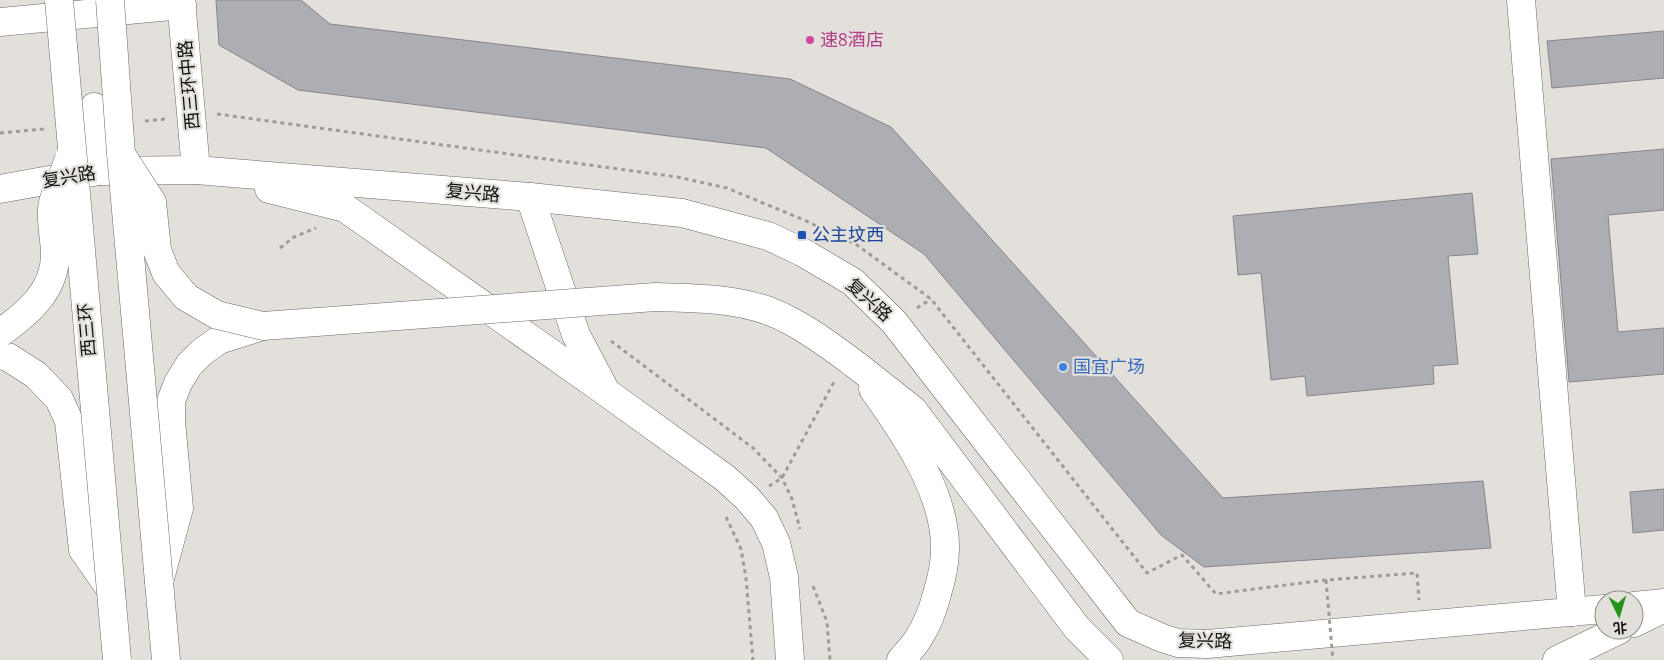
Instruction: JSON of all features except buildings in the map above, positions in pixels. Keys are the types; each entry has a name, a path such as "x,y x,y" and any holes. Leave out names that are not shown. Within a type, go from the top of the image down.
{"main road":[{"name":"西三环","path":"59,0 117,660"},
{"path":"110,0 121,154 166,660"},
{"path":"1520,0 1572,612"},
{"path":"0,22 182,2"},
{"name":"西三环中路","path":"182,2 196,170"},
{"path":"94,107 99,171"},
{"path":"0,333 22,317 41,297 52,279 55,256 51,208 72,153"},
{"path":"121,154 152,202 157,250 166,273 186,297 217,315 263,326"},
{"path":"196,170 345,208 725,478 747,498 764,518 776,544 784,577 790,660"},
{"name":"复兴路","path":"0,189 99,171 196,170 530,197 682,214 701,218 768,236 802,252 853,282 894,322 1128,623 1162,638 1178,643 1206,644 1594,610"},
{"path":"530,197 576,335 606,392"},
{"path":"159,582 178,508 171,402 178,383 189,365 202,352 219,340 263,326 655,297 706,298 737,302 769,312 800,327 856,365 913,410 1077,628 1109,660"},
{"path":"0,355 8,357 36,375 59,399 69,420 83,550 110,590"},
{"path":"856,365 910,444 927,478 940,514 945,549 940,584 931,615 918,640 901,660"},
{"path":"1644,605 1664,603"},
{"path":"1644,618 1664,608"},
{"path":"1557,660 1598,640"}],"path":[{"path":"143,121 216,114 678,177"},
{"path":"0,133 48,129"},
{"path":"280,248 294,237 318,228"},
{"path":"857,245 931,299 1147,573 1182,555 1216,594 1326,580 1418,573"},
{"path":"722,510 741,550 746,578 753,660"},
{"path":"1326,580 1332,660"}],"place":[{"name":"速8酒店","path":"810,40"},
{"name":"公主坟西","path":"802,235"},
{"name":"国宜广场","path":"1063,367"}]}
